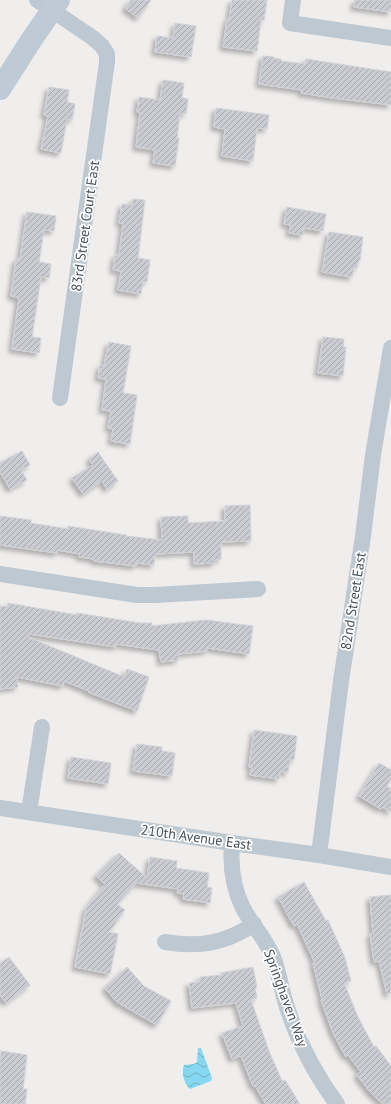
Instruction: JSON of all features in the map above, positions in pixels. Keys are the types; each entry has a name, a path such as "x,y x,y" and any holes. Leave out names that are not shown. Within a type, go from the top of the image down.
{"street":[{"path":"293,0 290,23 391,38"},
{"path":"0,89 30,42 50,3"},
{"name":"83rd Street Court East","path":"50,3 102,46 107,54 100,116 60,398"},
{"name":"82nd Street East","path":"319,854 341,680 363,536 373,455 391,348"},
{"path":"0,574 137,595 258,589"},
{"path":"29,812 42,727"},
{"name":"210th Avenue East","path":"0,808 232,843 319,854 391,867"},
{"name":"Springhaven Way","path":"232,843 232,872 236,892 244,908 264,939 273,958 286,1004 308,1059 337,1104"},
{"path":"165,942 196,945 212,943 226,939 254,924"}],"water":[{"path":"198,1048 201,1048 212,1078 211,1081 190,1089 185,1081 183,1068 184,1065 194,1064 197,1062"}],"building":[{"path":"131,0 151,0 138,18 125,8"},
{"path":"232,0 267,0 264,20 261,20 257,51 223,47"},
{"path":"355,0 391,0 391,12 354,7"},
{"path":"175,23 196,26 191,57 155,52 157,36 173,38"},
{"path":"263,56 274,57 281,59 281,61 305,64 306,59 391,72 391,105 301,93 302,90 259,84"},
{"path":"163,80 184,83 182,98 188,99 186,114 180,113 177,138 179,138 175,166 153,163 155,150 136,147 140,113 137,112 139,97 160,100"},
{"path":"49,87 69,90 67,102 75,104 72,120 67,119 61,153 41,149 48,116 44,115"},
{"path":"216,108 269,115 267,129 257,128 253,161 222,156 225,129 214,127"},
{"path":"133,199 145,200 138,258 150,260 147,282 143,281 141,294 118,290 121,271 113,270 115,255 119,256 123,223 119,223 122,204 132,205"},
{"path":"287,207 326,214 323,231 304,228 303,235 289,233 291,225 284,224"},
{"path":"27,212 56,216 54,231 44,230 39,262 51,264 49,278 41,277 32,337 41,338 39,353 12,349 19,298 11,296 16,259 20,259"},
{"path":"329,232 363,237 360,260 357,268 354,268 352,277 322,272"},
{"path":"323,337 344,339 343,347 346,347 343,376 318,373"},
{"path":"109,342 131,346 123,393 137,395 130,444 111,441 113,429 108,428 111,411 102,410 106,379 98,378 100,365 104,366"},
{"path":"22,451 30,465 21,470 27,480 10,489 0,472 0,463"},
{"path":"98,452 118,481 107,489 102,481 83,494 72,478 93,465 89,459"},
{"path":"250,505 251,541 221,542 221,559 214,560 215,563 194,564 194,552 155,554 154,565 137,563 136,566 94,561 94,559 79,557 80,554 57,550 57,553 0,545 0,516 31,520 31,523 68,529 68,526 126,536 162,540 161,517 188,516 188,523 225,521 225,506"},
{"path":"8,603 77,615 77,613 140,623 152,623 152,626 206,620 253,626 249,654 207,648 207,651 178,654 179,660 161,662 159,650 116,644 116,647 29,634 28,637 124,677 127,669 149,677 137,711 64,681 63,686 17,677 18,687 0,689 0,606 7,607"},
{"path":"254,730 297,736 294,760 290,759 288,773 280,771 279,779 250,775 252,767 249,767"},
{"path":"137,744 162,747 162,751 175,753 172,776 133,771"},
{"path":"71,757 111,763 108,784 68,778"},
{"path":"379,763 391,770 391,779 387,786 391,789 391,812 382,807 381,809 359,796"},
{"path":"119,853 147,878 150,857 177,861 176,868 209,873 207,887 212,888 210,903 183,899 184,894 177,893 178,889 136,883 117,904 125,910 109,932 118,934 110,974 75,967 86,909 105,884 96,876"},
{"path":"304,882 326,921 328,920 345,958 351,981 344,983 358,1017 374,1047 376,1046 391,1066 391,1104 383,1104 370,1092 357,1075 361,1072 348,1055 346,1057 333,1033 321,1000 313,963 315,963 297,924 294,926 278,897"},
{"path":"391,895 391,993 387,994 379,961 374,962 370,934 373,934 370,897"},
{"path":"9,957 30,985 6,1003 0,995 0,964"},
{"path":"127,967 144,986 171,1001 157,1025 117,1002 105,988"},
{"path":"253,967 257,987 255,988 257,998 251,1000 269,1051 282,1081 285,1080 300,1104 266,1104 255,1086 253,1086 241,1056 232,1059 222,1033 243,1026 236,1003 192,1008 189,983 200,982 200,977 222,975 221,973"},
{"path":"1,1051 27,1055 23,1089 27,1089 25,1104 0,1104"}]}
